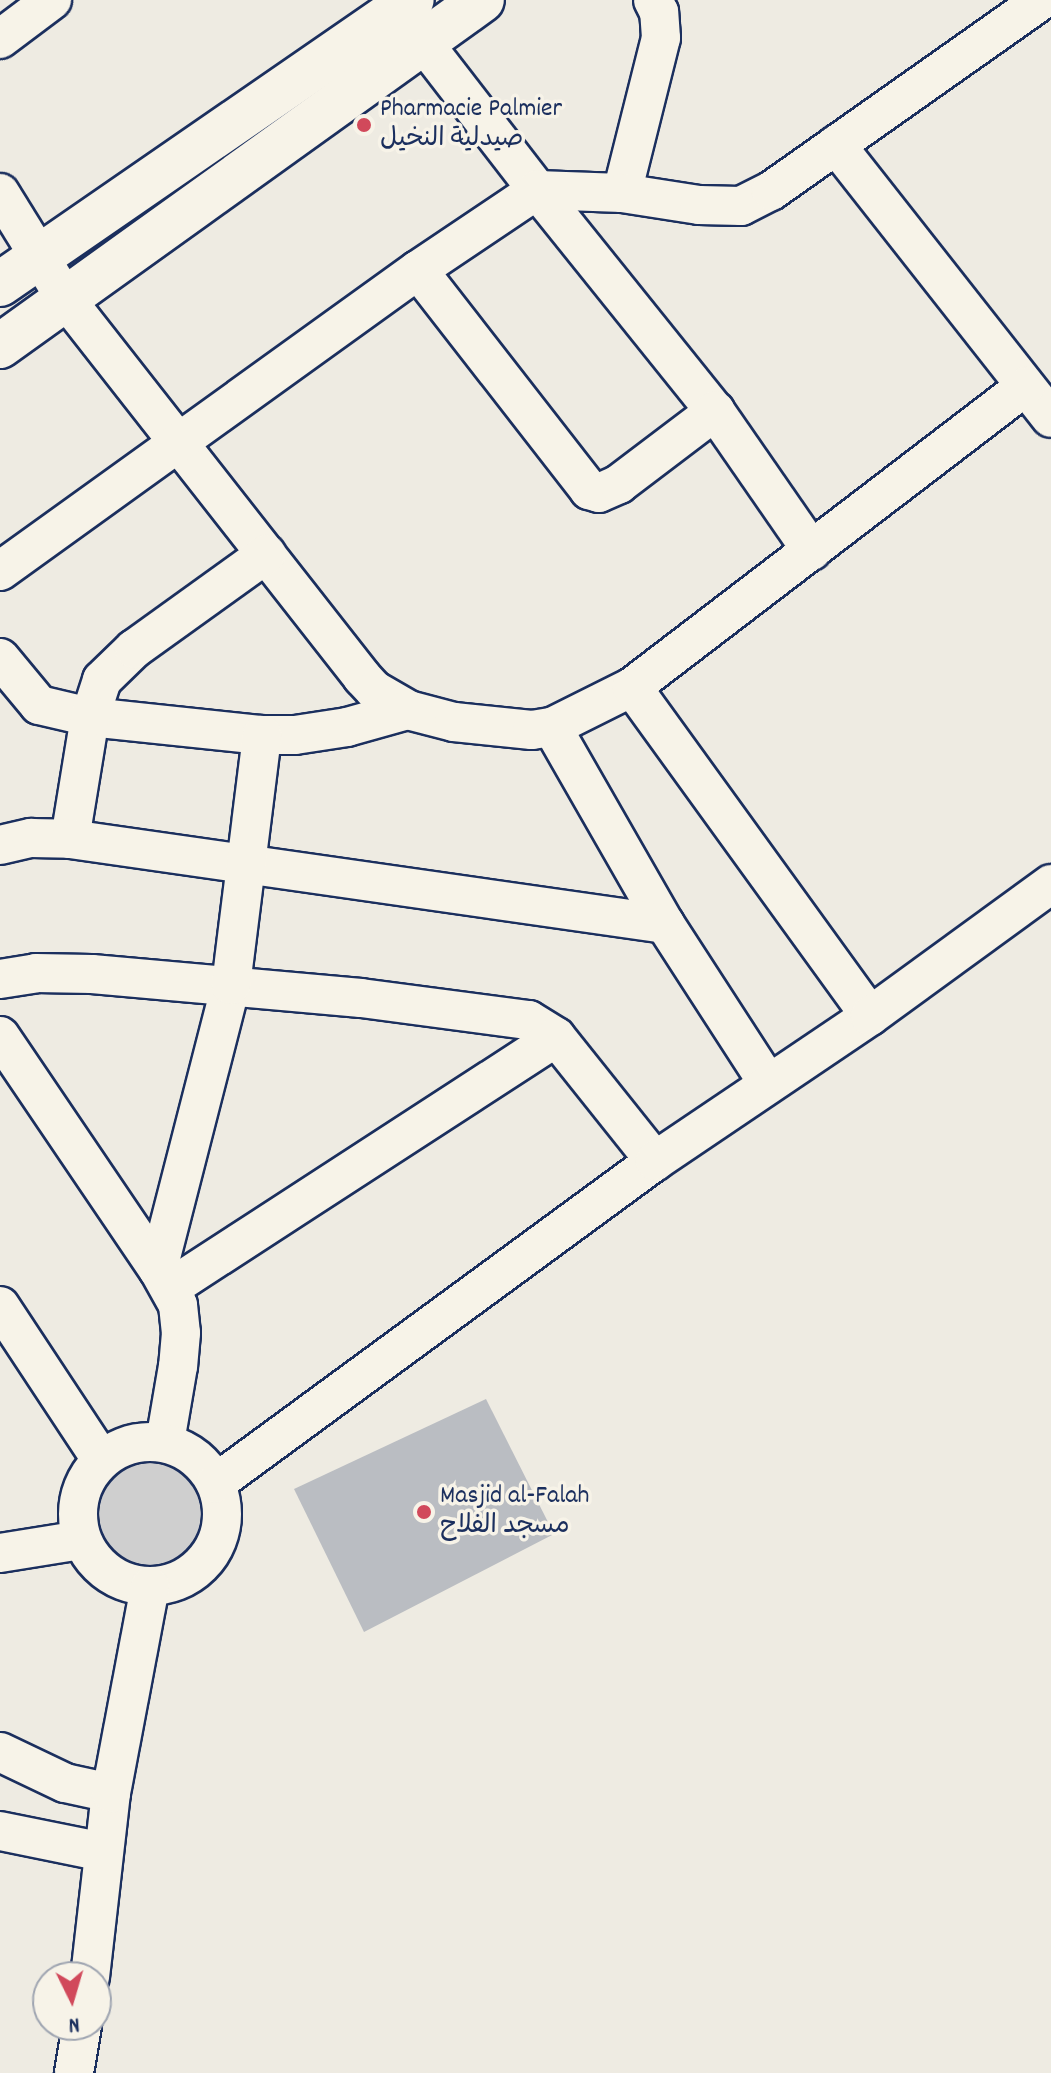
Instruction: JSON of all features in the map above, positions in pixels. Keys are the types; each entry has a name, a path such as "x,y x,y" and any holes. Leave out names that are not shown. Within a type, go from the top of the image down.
{"street":[{"path":"0,39 52,0"},
{"path":"0,284 406,13 482,0"},
{"path":"622,193 659,50 659,12 653,0"},
{"path":"0,571 418,270 537,190 622,193 699,205 741,206 771,191 1042,0"},
{"path":"406,13 537,190 715,411 812,551"},
{"path":"0,346 65,298 406,13"},
{"path":"836,145 1051,418"},
{"path":"0,193 65,298 374,690 408,710 498,728 532,730 552,727 632,687 1025,386"},
{"path":"418,270 589,490 599,493 619,484 715,411"},
{"path":"70,839 96,690 113,667 266,554"},
{"path":"0,658 39,705 90,717 262,735 316,733 408,710"},
{"path":"632,687 870,1016"},
{"path":"552,727 665,924 768,1083"},
{"path":"164,1278 231,985 249,865 262,735"},
{"path":"0,845 21,838 70,839 665,924"},
{"path":"216,1483 655,1161 870,1016 1051,884"},
{"path":"0,979 58,972 231,985 511,1016 545,1027 556,1037 655,1161"},
{"path":"0,1036 164,1278 178,1305 181,1333 165,1442"},
{"path":"164,1278 556,1037"},
{"path":"0,1306 101,1459"},
{"path":"165,1442 196,1456 216,1483 223,1511 218,1540 203,1564 179,1581 150,1587 121,1581 97,1564 81,1540 76,1511 83,1483 101,1459 131,1443 165,1442"},
{"path":"0,1553 81,1540"},
{"path":"92,1961 111,1793 150,1587"},
{"path":"0,1752 65,1783 111,1793"},
{"path":"0,1831 103,1852"},
{"path":"74,2073 79,2041"}],"shaded area":[{"path":"148,1448 172,1453 192,1466 205,1486 210,1510 205,1534 192,1554 172,1567 148,1572 124,1567 104,1554 91,1534 86,1510 91,1486 104,1466 124,1453"}],"building":[{"name":"Masjid al-Falah مسجد الفلاح","path":"486,1399 554,1534 364,1632 294,1489"}],"place":[{"name":"Pharmacie Palmier صيدلية النخيل","path":"364,125"},
{"name":"Masjid al-Falah مسجد الفلاح","path":"424,1512"}]}
